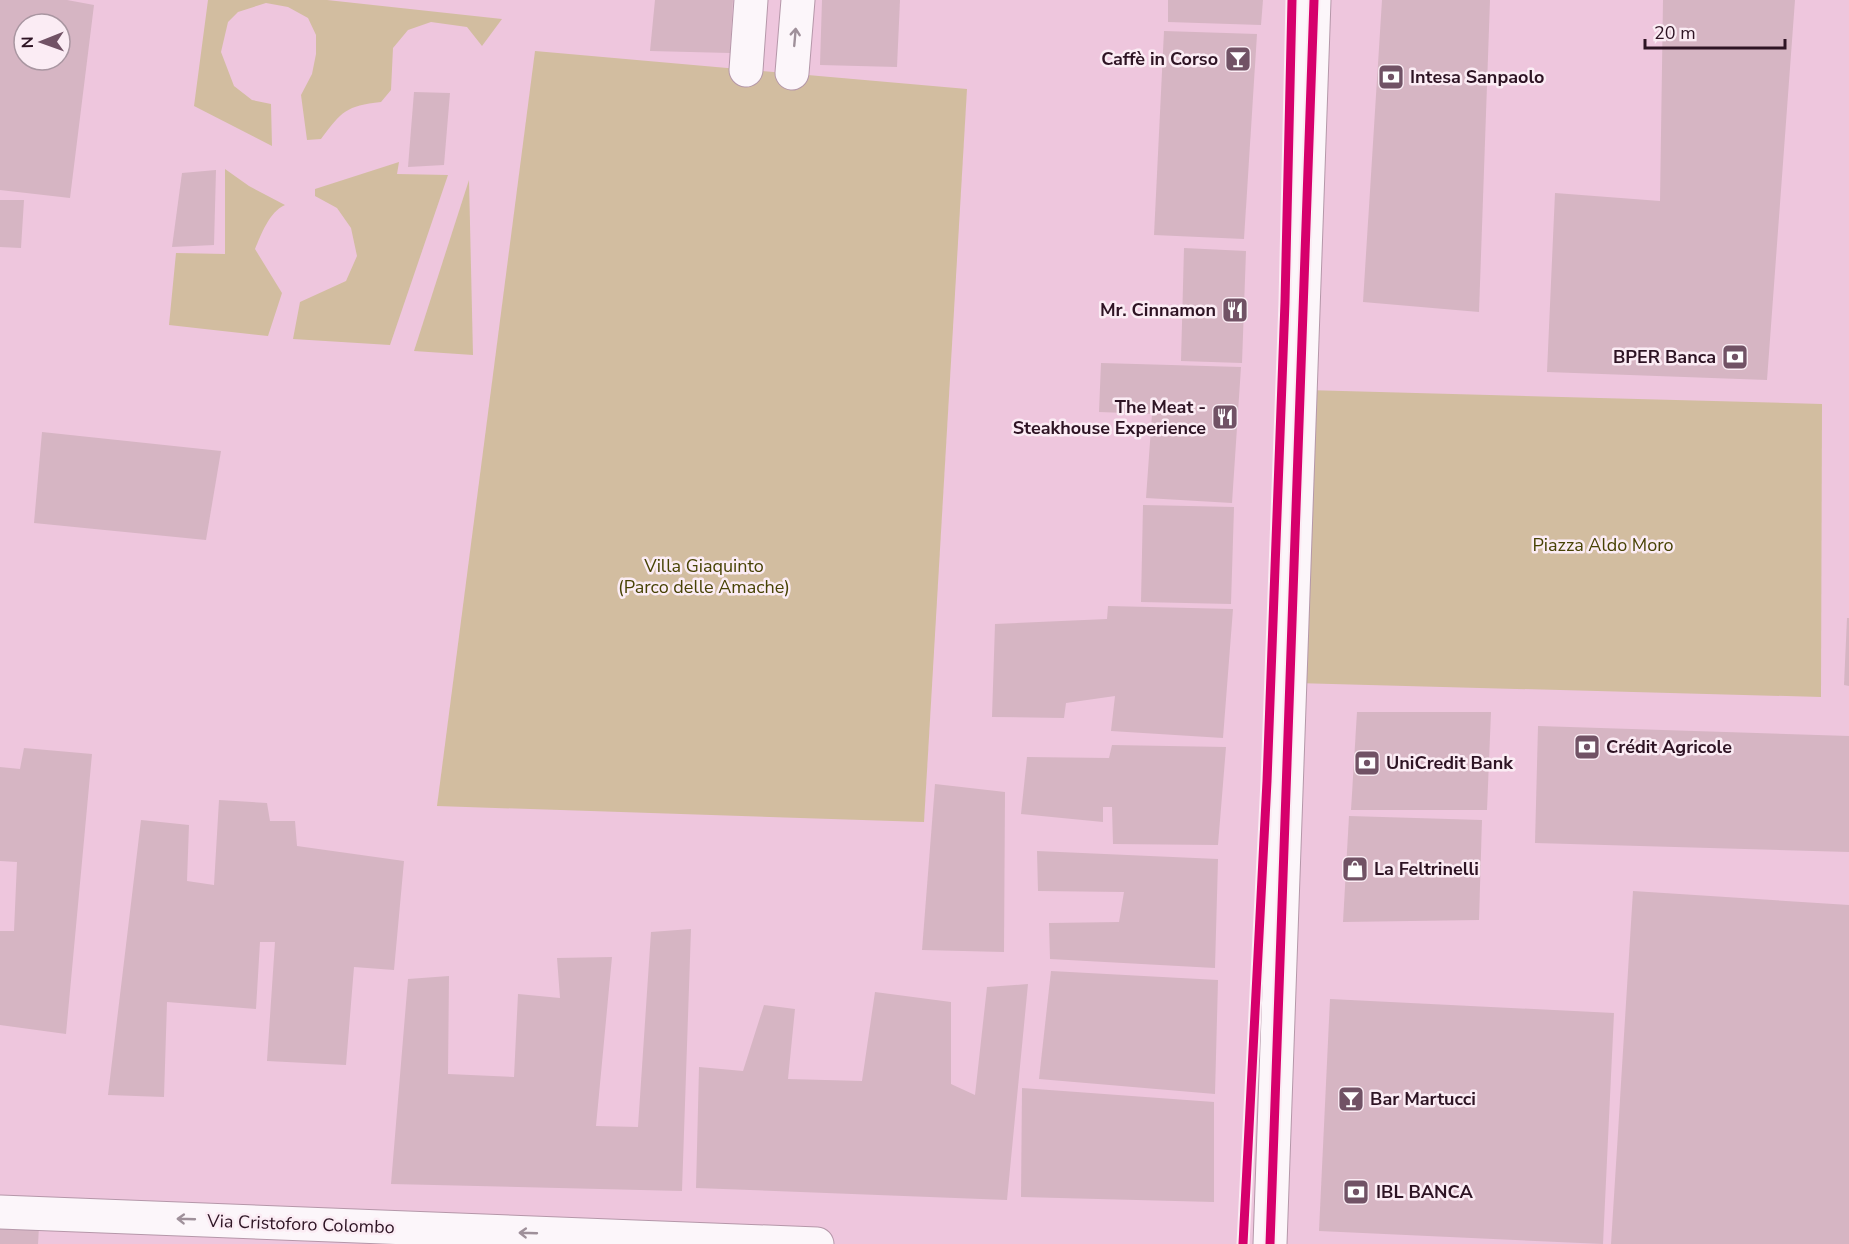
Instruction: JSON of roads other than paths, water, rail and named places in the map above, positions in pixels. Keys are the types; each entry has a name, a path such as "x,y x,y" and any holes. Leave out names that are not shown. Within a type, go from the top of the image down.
{"street":[{"path":"746,70 751,0"},
{"path":"792,74 798,0"},
{"path":"1270,1244 1314,0"},
{"name":"Via Cristoforo Colombo","path":"0,1212 817,1244"}],"place":[{"name":"Caffè in Corso","path":"1238,59"},
{"name":"Intesa Sanpaolo","path":"1391,77"},
{"name":"Mr. Cinnamon","path":"1235,310"},
{"name":"BPER Banca","path":"1735,357"},
{"name":"The Meat - Steakhouse Experience","path":"1225,417"},
{"name":"Crédit Agricole","path":"1587,747"},
{"name":"UniCredit Bank","path":"1367,763"},
{"name":"La Feltrinelli","path":"1355,869"},
{"name":"Bar Martucci","path":"1351,1099"},
{"name":"IBL BANCA","path":"1356,1192"}],"park label":[{"name":"Piazza Aldo Moro","path":"1603,545"},
{"name":"Villa Giaquinto (Parco delle Amache)","path":"704,576"}]}
